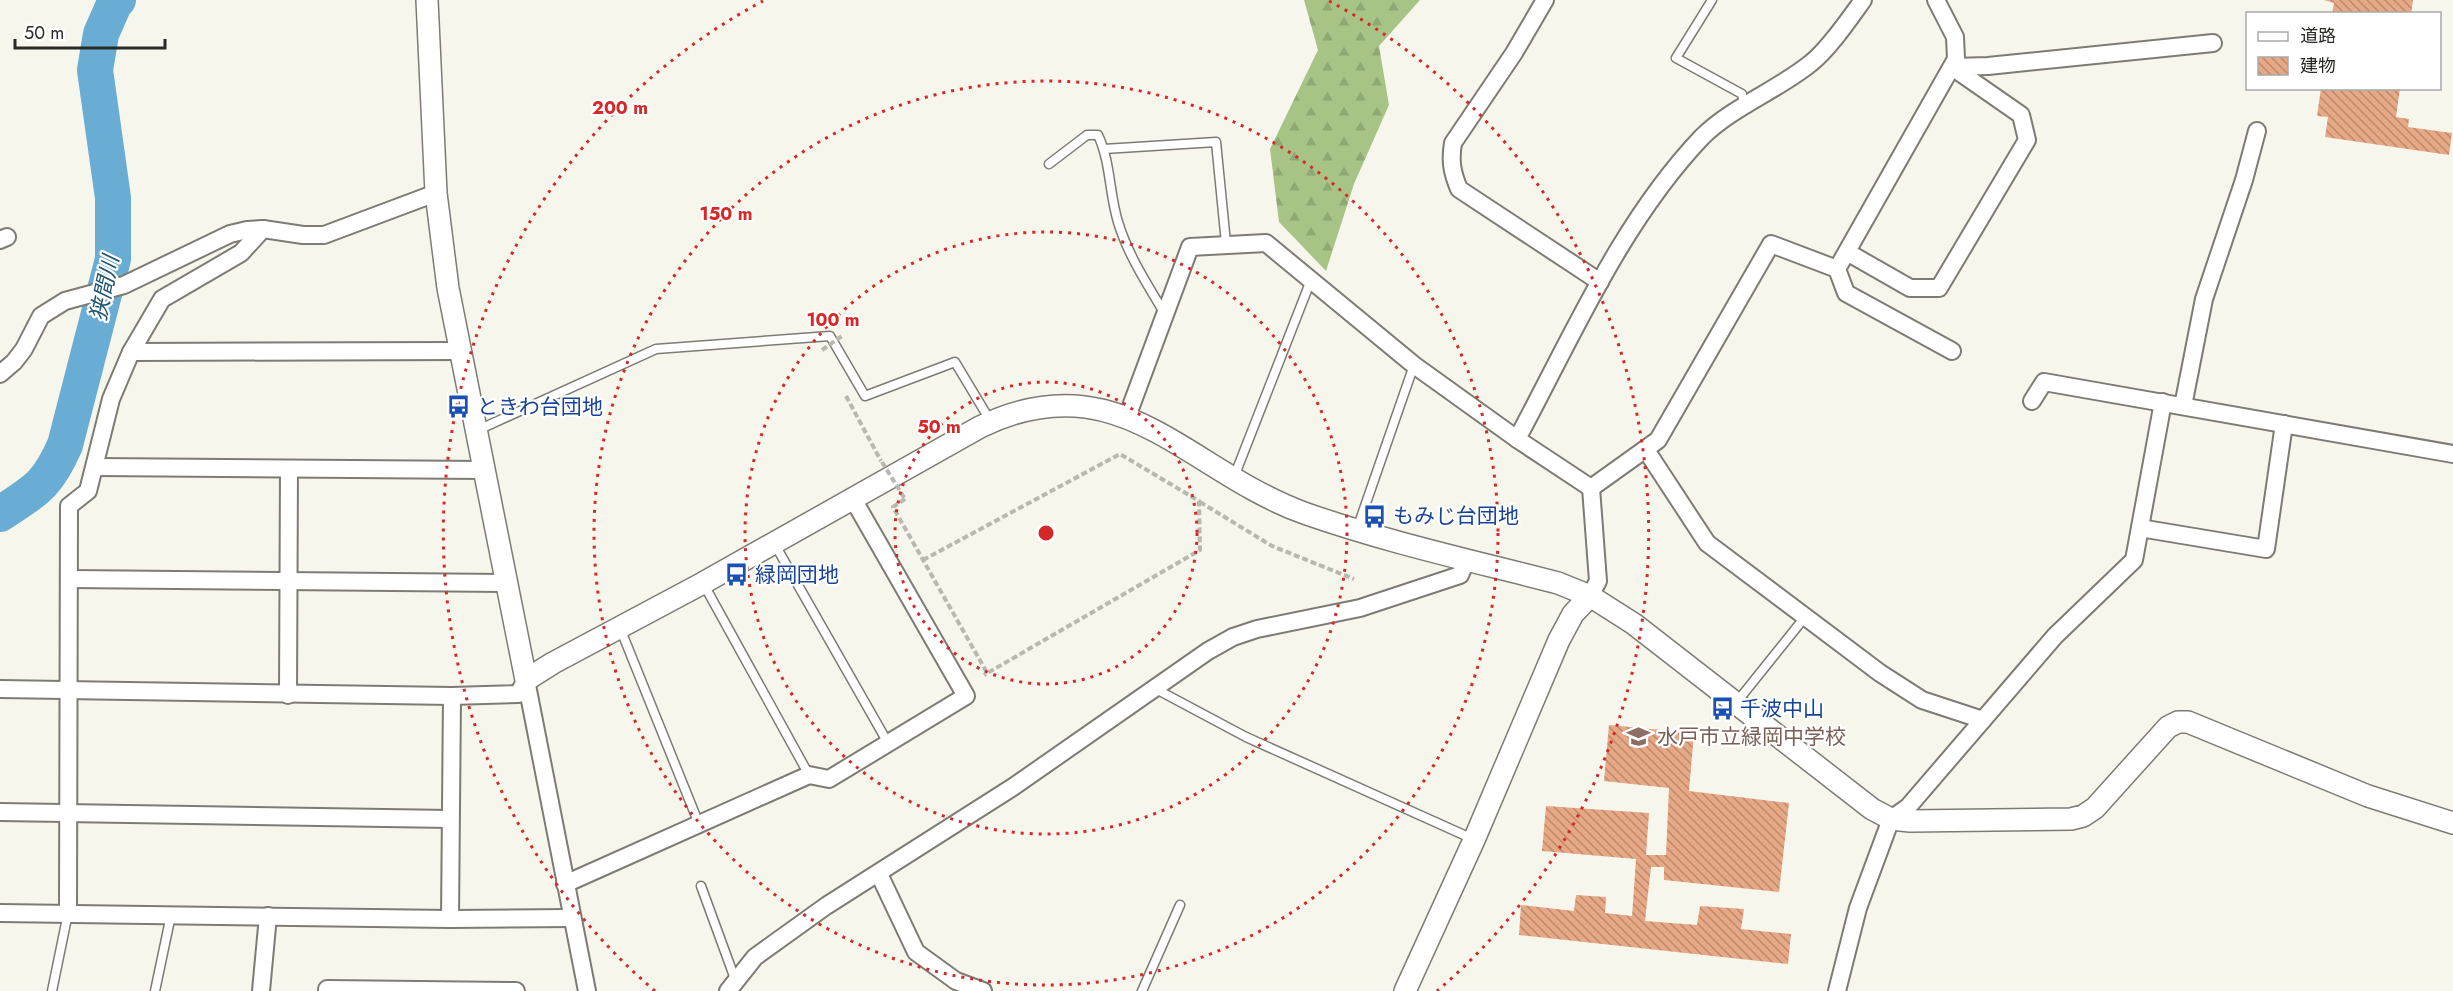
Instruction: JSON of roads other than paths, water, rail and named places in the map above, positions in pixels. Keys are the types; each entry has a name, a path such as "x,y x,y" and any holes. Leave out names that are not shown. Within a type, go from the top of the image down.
{"street":[{"path":"427,0 436,193 447,288 587,991"},
{"path":"1545,0 1514,53 1453,143 1450,158 1452,173 1459,189 1600,282"},
{"path":"1517,439 1600,282 1636,222 1682,159 1704,135 1812,62 1863,0"},
{"path":"1837,269 1956,59 1955,37 1936,0"},
{"path":"1952,67 1988,66 2213,43"},
{"path":"1847,252 1910,288 1939,288 2027,140 2021,115 1952,67"},
{"path":"2183,406 2204,299 2244,180 2257,131"},
{"path":"0,374 24,349 41,316 65,301 124,285 230,234 263,229 303,235 324,235 436,193"},
{"path":"68,913 69,506 88,491 96,467 111,399 131,352 162,299 241,253 263,229"},
{"path":"1127,417 1190,247 1226,243 1266,243 1414,365 1517,439 1591,488"},
{"path":"1591,488 1658,440 1771,244 1837,269 1846,293 1952,351"},
{"path":"131,352 459,351"},
{"path":"2032,401 2044,382 2453,454"},
{"path":"1837,991 1858,908 1892,819 1908,807 2055,636 2134,560 2163,402"},
{"path":"0,689 288,695 518,694 526,680 553,663 703,583 991,422 1024,410 1064,405 1107,410 1127,417 1270,498 1302,512 1356,529 1558,583 1590,596 1634,624 1872,809 1892,819 1910,821 2071,819 2083,816 2095,808 2168,727 2178,722 2188,722 2368,796 2453,823"},
{"path":"2140,528 2266,549 2284,424"},
{"path":"1646,450 1707,543 1880,673 1922,700 1983,720"},
{"path":"96,467 483,470"},
{"path":"288,695 289,469"},
{"path":"1405,991 1474,840 1559,640 1572,614 1590,596 1598,581 1591,488"},
{"path":"565,884 808,775 829,778 966,696 854,499"},
{"path":"731,985 755,957 826,906 1013,787 1208,651 1233,637 1360,608 1460,575 1467,559"},
{"path":"70,579 505,582"},
{"path":"450,919 452,696"},
{"path":"0,812 450,819"},
{"path":"879,874 916,952 956,981 983,991"},
{"path":"0,913 450,919 572,918"},
{"path":"261,991 268,916"},
{"path":"327,991 327,989 516,991"}],"lane":[{"path":"1712,0 1676,58 1742,94 1745,106"},
{"path":"1049,164 1087,135 1098,135 1104,149 1118,221 1132,258 1166,315"},
{"path":"1104,149 1216,142 1226,243"},
{"path":"1234,477 1311,280"},
{"path":"475,431 656,349 830,336 865,396 955,362 991,422"},
{"path":"1356,529 1414,365"},
{"path":"774,543 888,743"},
{"path":"703,583 808,775"},
{"path":"1735,703 1805,617"},
{"path":"620,628 699,824"},
{"path":"1154,688 1246,737 1474,840"},
{"path":"701,886 731,985"},
{"path":"1142,991 1180,905"},
{"path":"52,991 68,913"},
{"path":"155,991 171,915"}],"waterway":[{"name":"狭間川","path":"0,514 39,486 59,459 65,445 113,259 113,198 95,70 101,34 118,0"}],"place":[{"name":"ときわ台団地","path":"459,407"},
{"name":"もみじ台団地","path":"1375,516"},
{"name":"緑岡団地","path":"737,575"},
{"name":"千波中山","path":"1722,709"},
{"name":"水戸市立緑岡中学校","path":"1639,737"}]}
